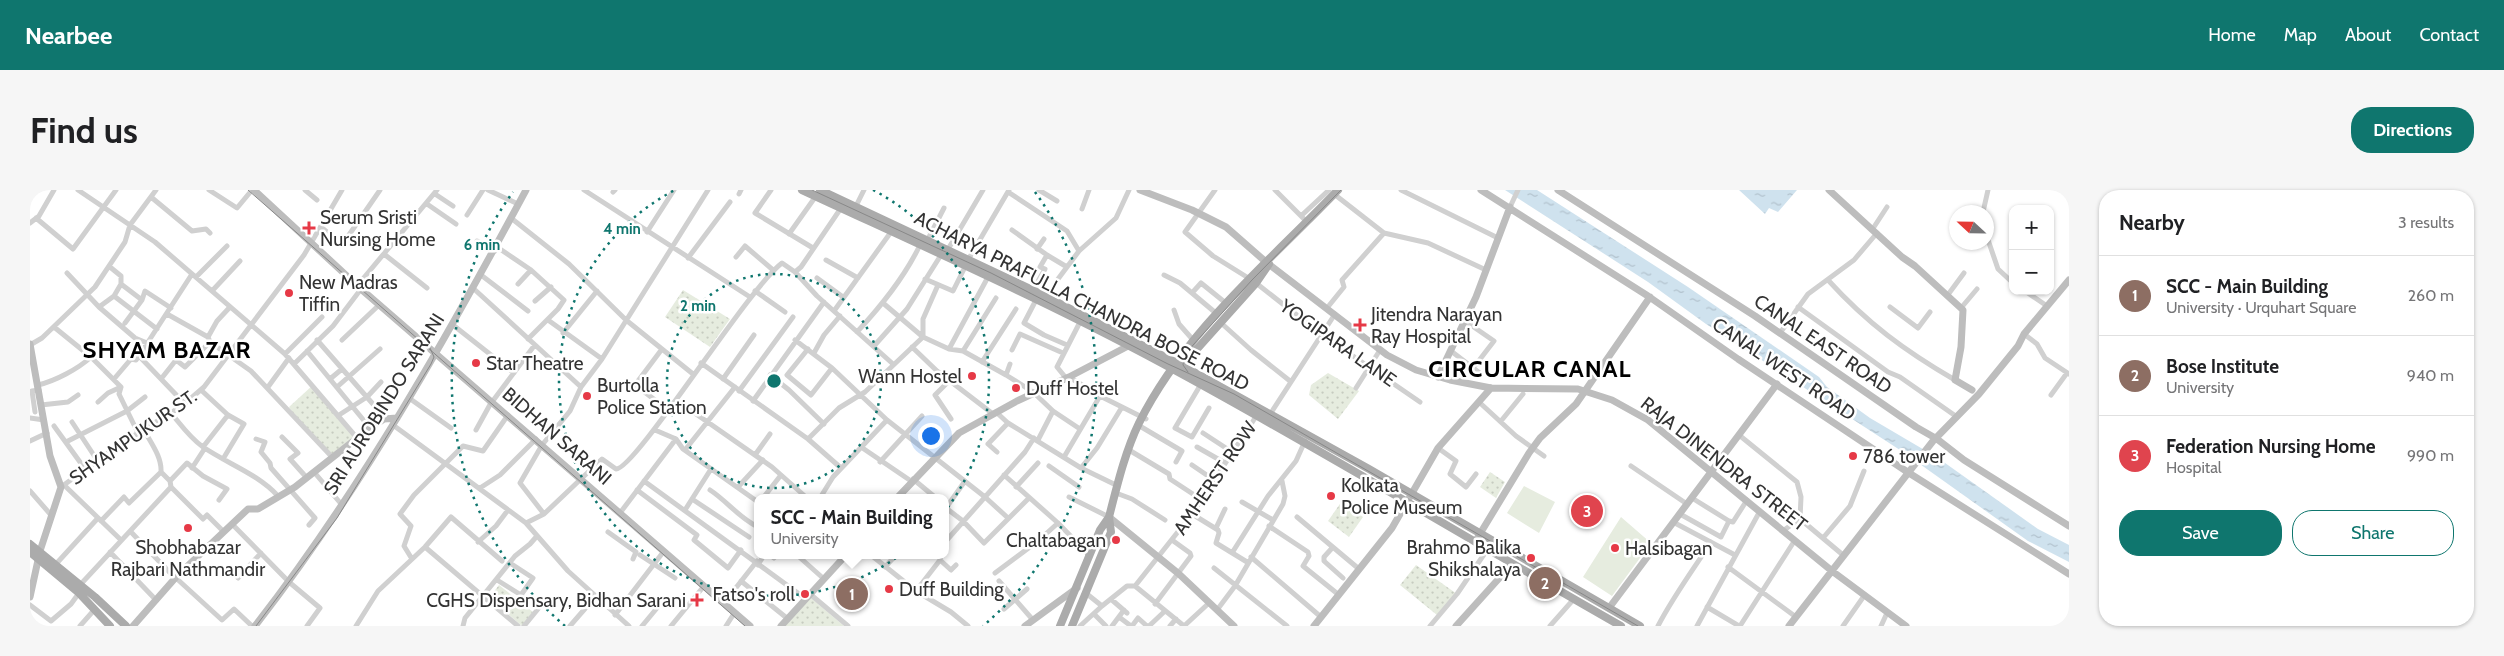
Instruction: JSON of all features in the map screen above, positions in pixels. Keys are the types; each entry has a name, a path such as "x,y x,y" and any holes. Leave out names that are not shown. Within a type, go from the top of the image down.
{"main road":[{"name":"BIDHAN SARANI","path":"253,190 379,305 750,626"},
{"name":"SRI AUROBINDO SARANI","path":"253,626 289,582 342,505 395,422 474,288 526,190"},
{"name":"ACHARYA PRAFULLA CHANDRA BOSE ROAD","path":"802,190 818,193 967,264 1032,290 1080,322 1182,367 1410,498 1443,524 1621,626"},
{"name":"RAJA DINENDRA STREET","path":"1140,190 1198,213 1226,227 1268,263 1380,350 1416,370 1491,388 1578,389 1612,400 1648,420 1832,571 1906,626"},
{"name":"CANAL WEST ROAD","path":"1481,190 1511,204 1650,297 1738,359 2069,574"},
{"name":"CANAL EAST ROAD","path":"1558,190 1780,333 1964,460 2068,524"},
{"path":"1829,190 1963,310 1962,347 1954,380 1972,390"},
{"path":"1182,367 1194,341 1219,318 1253,281 1304,218 1334,191"},
{"name":"ACHARYA PRAFULLA CHANDRA BOSE ROAD","path":"818,193 841,208 854,210 891,232 923,243"},
{"path":"1438,376 1466,321 1511,204"},
{"name":"ACHARYA PRAFULLA CHANDRA BOSE ROAD","path":"967,264 988,278 1036,300 1046,301 1132,345"},
{"path":"1789,626 1935,440 2018,346 2024,334 2069,280"},
{"path":"1060,626 1100,530 1109,517 1129,450 1144,418 1219,318 1227,304 1253,281"},
{"path":"1475,542 1532,448 1576,404 1650,297"},
{"path":"30,344 50,456 63,486 51,515 39,555 30,597"},
{"path":"900,494 959,433 1033,392 1132,345"},
{"name":"ACHARYA PRAFULLA CHANDRA BOSE ROAD","path":"1182,367 1201,384 1257,415 1268,417 1305,441 1481,534 1640,626"},
{"path":"1609,608 1778,384"},
{"path":"1314,626 1392,528 1438,448 1491,388"},
{"path":"133,626 176,578 248,509 258,509 290,490 370,428 386,419 395,422"},
{"path":"1109,517 1178,574 1234,626"},
{"path":"1072,626 1087,594 1111,532 1109,517"},
{"path":"30,544 39,555 126,626"},
{"path":"30,552 56,564 80,589 110,626"},
{"path":"781,626 842,559"},
{"path":"1456,626 1512,564"},
{"path":"1025,626 1077,588"},
{"path":"2066,626 2069,621"}],"street":[{"path":"30,224 54,190"},
{"path":"80,190 155,242 287,356 357,438"},
{"path":"36,218 73,250 116,190"},
{"path":"30,344 54,327 86,295 110,267 125,242 130,225 156,190"},
{"path":"209,190 237,208 253,190"},
{"path":"305,190 317,200"},
{"path":"334,190 341,192"},
{"path":"321,227 342,245 380,190"},
{"path":"467,215 483,190"},
{"path":"490,190 518,204"},
{"path":"584,190 671,248 750,297"},
{"path":"647,232 674,190"},
{"path":"544,514 520,483 542,445 570,411 581,387 602,359 708,190"},
{"path":"772,190 755,213 814,248"},
{"path":"854,210 864,190"},
{"path":"874,346 900,317 931,273 983,190"},
{"path":"1039,190 1057,201"},
{"path":"1082,209 1089,190"},
{"path":"1046,301 1079,251 1116,218 1129,190"},
{"path":"1198,213 1215,190"},
{"path":"1275,190 1304,218"},
{"path":"1401,190 1498,238"},
{"path":"1511,204 1518,190"},
{"path":"1984,205 1988,190"},
{"path":"925,279 953,291 1008,191 1067,231 1079,251"},
{"path":"1334,191 1384,234 1428,243 1486,270"},
{"name":"SHYAMPUKUR ST.","path":"63,486 97,460 185,404 201,390 229,356 312,242 341,192"},
{"path":"294,364 333,326 384,254 436,192 453,206"},
{"path":"789,234 818,193"},
{"path":"151,197 192,231 206,229 210,233"},
{"path":"688,258 730,202"},
{"path":"427,204 456,224"},
{"path":"1780,333 1808,294 1854,260 1875,232 1886,207"},
{"path":"795,272 801,267 841,208"},
{"path":"858,332 883,303 910,266 944,208"},
{"name":"YOGIPARA LANE","path":"1198,213 1185,232 1213,256 1253,281 1320,334 1420,402"},
{"path":"511,218 568,264 626,320 693,374"},
{"path":"1012,230 1067,267"},
{"path":"834,311 891,232"},
{"path":"1327,308 1344,287 1342,280 1384,234"},
{"path":"1037,248 1044,239"},
{"path":"477,241 496,249 532,270 564,300 528,340"},
{"path":"114,380 131,359 136,360 140,356 194,275 227,246"},
{"path":"736,257 745,246 772,270"},
{"path":"1991,250 1998,269 2009,279"},
{"path":"384,254 427,288"},
{"path":"1032,290 1046,268 1040,266 1047,255"},
{"path":"212,291 240,260"},
{"path":"826,260 858,278"},
{"path":"526,523 544,514 602,459 616,469 622,468 655,430 693,374 750,297 772,270 782,264 795,272 824,302 893,364"},
{"path":"99,307 114,296 121,284 121,276 110,267"},
{"path":"518,284 532,270"},
{"path":"67,273 99,307 135,338 147,344"},
{"path":"1947,296 1964,273"},
{"path":"481,275 528,311"},
{"path":"1164,275 1180,283 1192,293 1251,350 1290,381"},
{"path":"817,278 843,297"},
{"path":"949,349 988,278"},
{"path":"1828,280 1874,327 1911,354 1954,380"},
{"path":"1192,293 1201,283 1227,304"},
{"path":"121,284 142,300"},
{"path":"924,337 923,319 938,284"},
{"path":"535,301 551,287"},
{"path":"474,288 534,346 581,387"},
{"path":"1961,308 1977,289"},
{"path":"125,324 146,291 171,308"},
{"path":"563,333 597,291"},
{"path":"755,291 784,312"},
{"path":"2031,295 2047,306"},
{"path":"114,296 157,328"},
{"path":"963,351 996,298"},
{"path":"1036,300 1024,323 1044,336 1067,345"},
{"path":"753,401 824,302"},
{"path":"883,303 924,337 949,349 963,351 1006,375 1033,392 1053,410 1080,429"},
{"path":"342,340 379,305"},
{"path":"161,379 176,360 185,367 209,339 217,321 230,307"},
{"path":"1798,307 1888,372 1900,377 1957,417"},
{"path":"1890,307 1918,328 1930,312"},
{"path":"982,362 1016,309"},
{"path":"1174,310 1179,324 1194,341"},
{"path":"167,314 209,339 251,371 268,387 291,415 332,458"},
{"path":"1268,417 1334,314"},
{"path":"814,353 824,335 840,316"},
{"path":"268,387 287,356 322,317"},
{"path":"685,450 707,421 737,389 793,317"},
{"path":"548,320 563,333 602,359"},
{"path":"1466,321 1494,341 1474,367"},
{"path":"1080,322 1057,367 1067,377 1144,418"},
{"path":"453,325 514,373"},
{"path":"54,327 91,357 121,387"},
{"path":"1012,350 1020,334 1064,353"},
{"path":"2024,334 2037,344 2045,358 2068,374 2051,395"},
{"path":"723,379 754,335"},
{"path":"808,439 840,408 879,380 893,364 924,337"},
{"path":"317,340 386,419"},
{"path":"795,340 832,368 887,420 985,496 1008,518"},
{"path":"476,430 492,401 534,346"},
{"path":"912,347 950,380 1008,423 1165,520"},
{"path":"337,388 380,349"},
{"path":"662,349 638,381 638,387 668,410"},
{"path":"808,349 787,375 811,395"},
{"path":"1356,388 1380,350"},
{"path":"307,351 370,428"},
{"path":"1451,351 1474,367 1480,374"},
{"path":"140,356 185,404"},
{"path":"35,412 32,391 82,366 91,357"},
{"path":"701,363 808,439 841,468"},
{"path":"1006,375 1010,364"},
{"path":"804,406 832,368"},
{"path":"330,379 342,369"},
{"path":"770,375 789,390 824,424"},
{"path":"950,380 935,395 951,419"},
{"path":"339,415 367,397 381,382"},
{"path":"1201,384 1176,428 1192,437 1209,408"},
{"path":"98,402 108,393 121,387"},
{"path":"56,564 124,497 129,503 161,472 162,466 157,452 127,411 119,394 121,387"},
{"path":"201,390 228,415 244,424 223,459"},
{"path":"1500,421 1523,394"},
{"path":"41,405 68,402 78,395"},
{"path":"1064,457 1100,396"},
{"path":"66,442 127,411 145,397"},
{"path":"409,398 451,428"},
{"path":"676,400 763,460 802,494"},
{"path":"1479,402 1532,448 1544,456"},
{"path":"1081,468 1097,448 1122,407"},
{"path":"949,538 1036,439 1053,410"},
{"path":"171,413 191,438 204,448 256,478 278,496"},
{"path":"192,468 228,415"},
{"path":"412,559 404,546 411,526 400,514 414,495 462,446 483,451 508,415"},
{"name":"AMHERST ROW","path":"1135,586 1202,500 1257,415"},
{"path":"880,462 922,416"},
{"path":"30,418 44,420"},
{"path":"823,494 841,468 887,420"},
{"path":"72,422 97,460"},
{"path":"395,422 445,464 526,523 568,571 614,615 629,626"},
{"path":"997,452 988,444 1008,423"},
{"path":"54,426 85,470"},
{"path":"1140,426 1182,451 1176,462"},
{"path":"655,430 676,439 685,450 754,499"},
{"path":"30,441 47,432"},
{"path":"1203,433 1232,452"},
{"path":"755,455 770,434"},
{"path":"1739,434 1797,482 1801,497 1800,519"},
{"path":"282,436 298,452 290,459 307,478"},
{"path":"256,439 265,442 261,452 270,463 271,468 315,518 309,525"},
{"path":"480,488 500,475 536,439"},
{"path":"620,512 676,439"},
{"path":"1232,553 1268,496 1282,481 1296,461 1305,441"},
{"path":"861,447 880,462 912,480 931,494"},
{"path":"1197,447 1225,463"},
{"path":"1438,448 1456,461 1450,474 1463,486 1466,487 1476,474"},
{"path":"1129,450 1169,474 1170,479 1202,500"},
{"path":"738,487 763,460"},
{"path":"30,605 52,621 71,604 80,589 110,552 131,532 187,463 227,490 218,500"},
{"path":"1016,487 1038,463"},
{"path":"1192,465 1214,480"},
{"path":"1049,466 1078,487"},
{"path":"1631,466 1689,501 1729,521 1733,522 1746,500"},
{"path":"685,510 711,469"},
{"path":"1823,538 1850,506 1864,471"},
{"path":"161,472 186,504 203,519 207,515 224,532"},
{"path":"314,472 342,505"},
{"path":"766,494 781,475"},
{"path":"1004,476 1058,523 1090,556"},
{"path":"644,481 848,626"},
{"path":"1217,610 1235,586 1247,562 1273,520 1285,496 1282,481"},
{"path":"949,504 965,482"},
{"path":"63,486 121,540"},
{"path":"637,490 697,534 694,540 728,568 741,550"},
{"path":"710,490 754,524"},
{"path":"30,491 51,515"},
{"path":"1069,497 1109,517"},
{"path":"949,510 964,521 984,543 1028,498"},
{"path":"692,499 749,537"},
{"path":"1242,502 1273,520"},
{"path":"1216,528 1225,509"},
{"path":"478,542 496,526 508,510"},
{"path":"1697,626 1760,511"},
{"path":"1192,514 1220,531 1216,543 1247,562"},
{"path":"1680,514 1721,536 1729,521"},
{"path":"356,626 378,591 425,547 451,517 502,561"},
{"path":"1297,517 1359,569"},
{"path":"1784,530 1800,519"},
{"path":"1800,519 1843,555"},
{"path":"1673,522 1735,554"},
{"path":"995,573 1058,523"},
{"path":"232,524 289,582 320,608 309,624 317,626"},
{"path":"1269,526 1308,552 1309,556 1304,567 1339,595"},
{"path":"131,532 176,578 222,620 234,609 253,626"},
{"path":"608,532 636,552 633,559"},
{"path":"463,626 465,618 510,563 536,536"},
{"name":"AMHERST ROW","path":"1172,540 1190,553 1191,556 1178,574"},
{"path":"1707,606 1740,626 1764,592 1796,540"},
{"path":"1658,626 1711,542"},
{"path":"425,547 518,626"},
{"path":"1332,547 1324,557 1324,561 1343,578"},
{"path":"1430,626 1457,594 1487,550"},
{"path":"614,615 664,551"},
{"path":"110,552 156,600"},
{"path":"238,578 260,553"},
{"path":"640,554 674,578"},
{"path":"1251,557 1321,616"},
{"path":"724,603 760,559"},
{"path":"802,559 824,579"},
{"path":"876,559 916,591 950,612 968,626"},
{"path":"886,567 893,559"},
{"path":"916,591 939,559"},
{"path":"941,559 950,570 956,565"},
{"path":"510,563 532,578 521,595"},
{"path":"1728,567 1796,617"},
{"path":"1214,568 1287,626"},
{"path":"1155,604 1178,574"},
{"path":"496,580 521,595 538,609 524,626"},
{"path":"741,581 788,619"},
{"path":"999,581 1033,620"},
{"path":"671,626 704,586"},
{"path":"1080,626 1127,586 1135,586 1184,626 1208,603"},
{"path":"1004,609 1026,589"},
{"path":"1087,594 1102,606"},
{"path":"570,626 596,596"},
{"path":"1843,626 1864,596"},
{"path":"1112,600 1126,612 1112,626"},
{"path":"1550,626 1573,600"},
{"path":"642,626 662,602"},
{"path":"80,626 95,609"},
{"path":"1119,617 1131,626 1138,618 1148,626 1165,611"},
{"path":"726,626 734,612"},
{"path":"1881,626 1887,613"},
{"path":"1094,614 1106,626"},
{"path":"1170,626 1176,619"}],"shaded area":[{"path":"683,290 730,319 710,347 665,317"},
{"path":"1328,373 1359,391 1338,419 1309,395 1311,385"},
{"path":"313,385 355,436 332,454 298,421 289,407"},
{"path":"1490,472 1505,482 1496,498 1480,487"},
{"path":"1524,486 1555,502 1539,533 1507,513"},
{"path":"1342,501 1363,517 1349,537 1328,521"},
{"path":"1621,517 1651,543 1612,596 1583,577"},
{"path":"1416,565 1457,594 1437,615 1400,585"},
{"path":"499,585 533,612 522,626 489,598"},
{"path":"810,597 844,626 784,626"}],"water":[{"path":"1505,190 1537,190 1688,287 1819,377 1827,387 1870,418 1938,458 2038,529 2069,545 2069,562 2028,541 1903,452 1706,324 1648,282"},
{"path":"1739,190 1797,190 1778,212 1769,208 1765,214"}],"tram line":[{"path":"248,190 745,626"},
{"path":"812,190 991,273 1168,364 1234,394 1638,626"},
{"path":"1188,372 1183,365 1184,355 1252,280 1341,190"},
{"path":"256,626 337,518 431,364 434,357 430,348"}],"place":[{"name":"Serum Sristi Nursing Home","path":"309,228"},
{"name":"New Madras Tiffin","path":"289,293"},
{"name":"Jitendra Narayan Ray Hospital","path":"1360,325"},
{"name":"Star Theatre","path":"476,363"},
{"name":"Wann Hostel","path":"972,376"},
{"name":"Duff Hostel","path":"1016,388"},
{"name":"Burtolla Police Station","path":"587,396"},
{"name":"786 tower","path":"1853,456"},
{"name":"Kolkata Police Museum","path":"1331,496"},
{"name":"Federation Nursing Home","path":"1587,511"},
{"name":"Shobhabazar Rajbari Nathmandir","path":"188,528"},
{"name":"Chaltabagan","path":"1116,540"},
{"name":"Halsibagan","path":"1615,548"},
{"name":"Brahmo Balika Shikshalaya","path":"1531,558"},
{"name":"Bose Institute","path":"1545,583"},
{"name":"Duff Building","path":"889,589"},
{"name":"Fatso's roll","path":"805,594"},
{"name":"SCC - Main Building","path":"852,594"},
{"name":"CGHS Dispensary, Bidhan Sarani","path":"697,600"}],"district":[{"name":"SHYAM BAZAR","path":"167,349"},
{"name":"CIRCULAR CANAL","path":"1530,368"}]}
